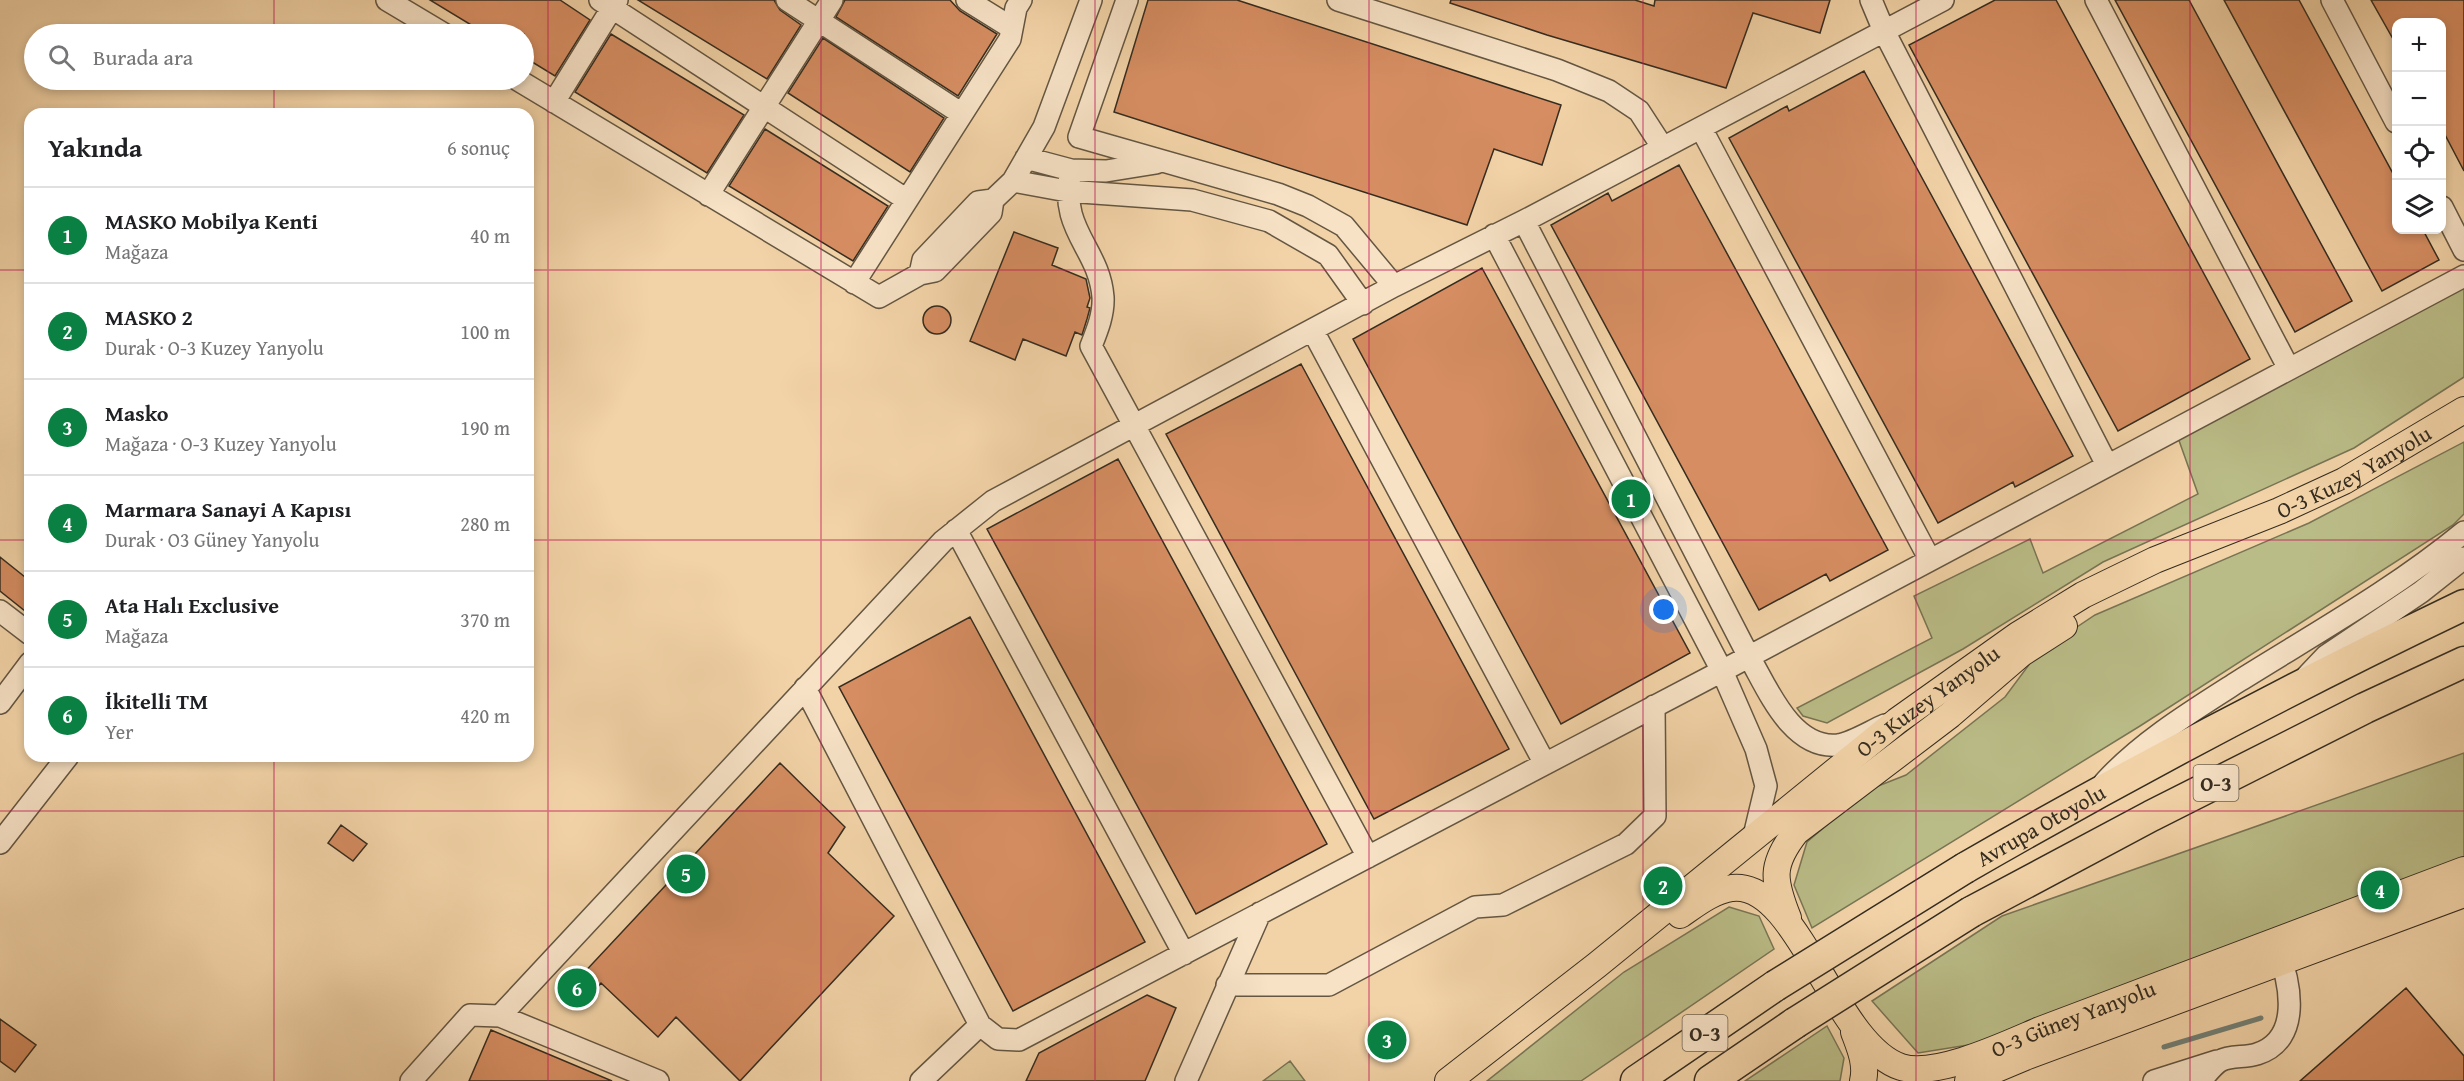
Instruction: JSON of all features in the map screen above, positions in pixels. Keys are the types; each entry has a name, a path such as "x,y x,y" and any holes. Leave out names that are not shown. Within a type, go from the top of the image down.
{"highway":[{"name":"Avrupa Otoyolu","path":"1636,1081 1775,986 1965,868 2094,794 2299,685 2464,605"},
{"name":"Avrupa Otoyolu","path":"1710,1081 1795,1023 1971,912 2151,816 2364,708 2464,662"}],"main road":[{"name":"O-3 Kuzey Yanyolu","path":"1448,1081 1597,965 1896,720 2018,635 2083,595 2155,560 2279,512 2344,481 2464,410"},
{"name":"O-3 Kuzey Yanyolu","path":"1792,929 1778,892 1775,876 1784,847 1796,832 1950,715 2022,653 2092,610 2353,494 2464,428"},
{"path":"2278,952 2464,870"},
{"path":"1597,965 1713,893 1734,888 1756,892 1772,903 1792,929"},
{"path":"2278,952 2464,894"},
{"name":"O-3 Güney Yanyolu","path":"1792,929 1850,1022 1880,1054 1902,1067 1933,1068 1987,1053 2278,952"},
{"name":"O-3 Güney Yanyolu","path":"1968,1081 2278,952"},
{"path":"1850,1022 1862,1053 1865,1072 1863,1081"}],"street":[{"path":"787,0 962,114"},
{"path":"708,195 832,0"},
{"path":"967,0 1012,28"},
{"path":"854,283 1010,39 1016,9 1021,0"},
{"path":"534,90 879,297 920,274 923,260 978,202 993,200 1013,181 1044,127 1091,0"},
{"path":"1127,0 1079,137 1278,194 1308,206 1344,226 1394,286"},
{"path":"1338,0 1557,70 1609,91 1639,111 1663,148"},
{"path":"1871,0 1884,32 2107,465"},
{"path":"500,1016 943,541 993,501 1394,286 1524,221 1944,0"},
{"path":"2096,0 2289,369"},
{"path":"2332,0 2392,113"},
{"path":"394,2 428,24"},
{"path":"554,102 610,3 907,200"},
{"path":"1701,128 1930,560"},
{"path":"1026,158 1071,170 1106,171 1162,162"},
{"path":"1071,170 1067,192 1074,226 1102,290 1100,321 1091,346 1368,857"},
{"path":"1013,181 1067,192 1192,200 1269,221 1328,255 1363,304"},
{"path":"2446,215 2464,250"},
{"path":"1524,221 1748,655 1790,723 1808,740 1838,745 1896,720"},
{"path":"1494,235 1722,671 1756,749 1766,786 1754,836"},
{"path":"805,688 980,1025 998,1039 1019,1040 1722,671 1748,655 2464,276"},
{"path":"1313,331 1545,764"},
{"path":"956,530 1184,954"},
{"path":"2094,794 2124,761 2206,702 2425,563 2463,535"},
{"path":"2299,685 2326,656 2421,592 2464,558"},
{"path":"0,611 24,629"},
{"path":"0,703 24,671"},
{"path":"1227,985 1329,985 1475,907 1503,905 1626,844 1655,816 1654,706"},
{"path":"0,843 63,762"},
{"path":"1186,1081 1260,913"},
{"path":"2154,1081 2220,1060 2258,1054 2282,1037 2291,1016 2278,952"},
{"path":"411,1081 470,1015 500,1016 658,1081"},
{"path":"921,1081 980,1025"},
{"path":"2200,1081 2220,1060"}],"green space":[{"path":"2464,285 2464,377 2354,448 2103,562 1963,649 1827,723 1803,716 1797,708 1932,638 1914,596 2030,539 2043,573 2198,494 2176,432"},
{"path":"2464,442 2464,514 2453,525 2140,726 1812,928 1794,885 1807,842 1868,790 1906,775 2005,697 2031,662 2050,645 2095,615 2309,523"},
{"path":"2464,753 2464,872 1987,1042 1918,1053 1872,1001 2002,916"},
{"path":"1729,907 1759,916 1774,949 1581,1081 1487,1081 1624,972"},
{"path":"1827,1026 1844,1058 1840,1081 1745,1081"},
{"path":"1290,1061 1305,1081 1263,1081"}],"building":[{"path":"430,0 560,0 590,20 555,76 534,63 534,24 470,24"},
{"path":"638,0 774,0 780,10 801,25 767,79"},
{"path":"845,0 950,0 960,11 997,34 958,96 836,17"},
{"path":"1148,0 1237,0 1561,105 1542,165 1494,149 1467,225 1114,112"},
{"path":"1451,0 1635,0 1654,6 1655,0 1830,0 1820,33 1753,13 1726,88 1547,35 1450,3"},
{"path":"1995,0 2056,0 2250,359 2118,431 1909,45"},
{"path":"2115,0 2189,0 2352,301 2295,332"},
{"path":"2224,0 2299,0 2392,172 2392,234 2425,234 2439,260 2382,291"},
{"path":"2371,0 2464,0 2464,171 2446,137 2446,18 2392,18 2392,37"},
{"path":"611,34 744,115 707,173 575,92"},
{"path":"823,38 944,118 910,172 788,93"},
{"path":"1864,71 2073,456 2015,487 2013,482 1938,523 1729,138 1787,106 1789,111"},
{"path":"765,129 888,206 853,261 729,186"},
{"path":"1679,165 1888,550 1830,581 1826,574 1759,610 1551,225 1608,193 1612,201"},
{"path":"1014,232 1058,248 1052,265 1086,279 1090,298 1087,307 1090,308 1082,335 1075,332 1066,356 1023,339 1015,360 970,341"},
{"path":"1482,268 1690,653 1561,724 1353,339"},
{"path":"937,306 947,310 951,320 947,330 937,334 927,330 923,320 927,310"},
{"path":"1301,364 1509,749 1374,819 1166,434"},
{"path":"1118,459 1327,844 1196,914 987,529"},
{"path":"0,557 24,576 24,610 0,591"},
{"path":"970,617 1145,942 1013,1011 839,687"},
{"path":"780,763 845,827 828,853 894,916 740,1081 676,1017 658,1037 601,983 582,1007 558,987 573,970 580,977"},
{"path":"341,825 367,844 353,861 328,843"},
{"path":"2406,988 2464,1056 2464,1081 2300,1081"},
{"path":"1147,995 1176,1008 1145,1081 1026,1081 1039,1053"},
{"path":"0,1019 36,1045 15,1072 0,1061"},
{"path":"491,1030 612,1081 469,1081"}],"waterway":[{"path":"2164,1047 2261,1018"}],"place":[{"name":"MASKO Mobilya Kenti","path":"1631,499"},
{"name":"Ata Halı Exclusive","path":"686,874"},
{"name":"MASKO 2","path":"1663,886"},
{"name":"Marmara Sanayi A Kapısı","path":"2380,890"},
{"name":"İkitelli TM","path":"577,988"},
{"name":"Masko","path":"1387,1040"}]}
